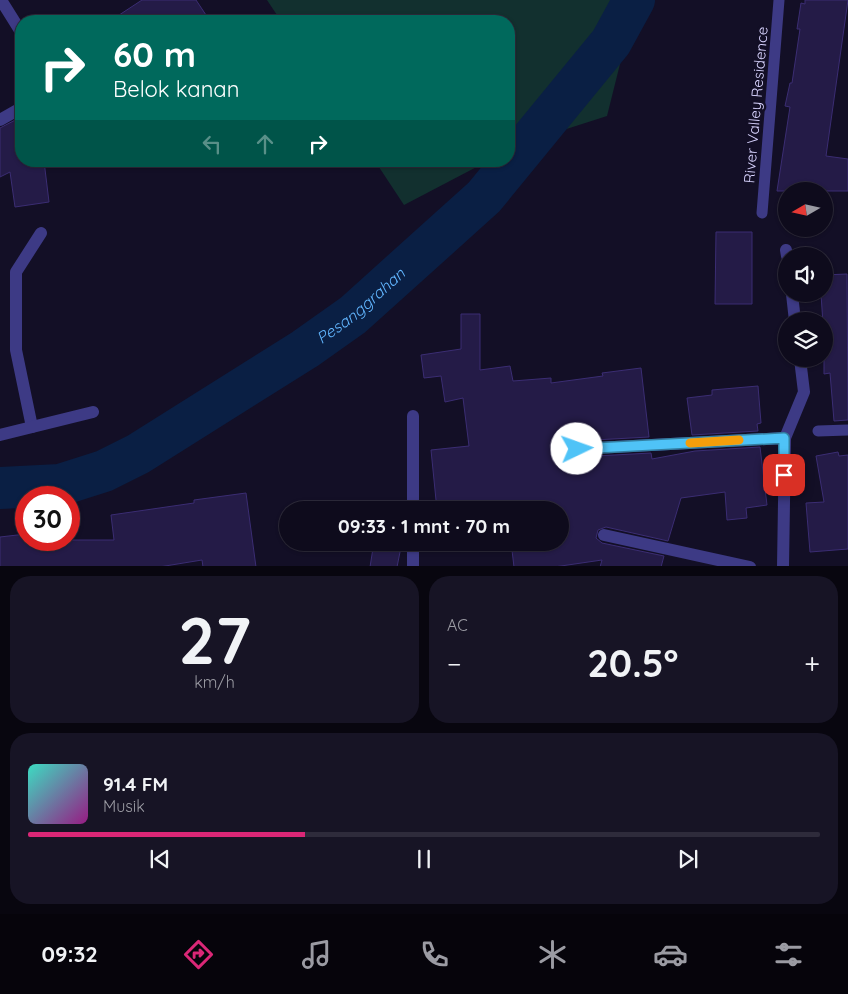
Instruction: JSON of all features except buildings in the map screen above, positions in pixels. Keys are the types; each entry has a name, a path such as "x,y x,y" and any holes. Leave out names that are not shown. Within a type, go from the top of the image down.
{"street":[{"path":"1,0 15,22"},
{"path":"0,120 15,111"},
{"path":"32,427 16,350 16,272 41,232"},
{"path":"783,566 784,438 804,392 801,367"},
{"path":"0,435 93,412"},
{"path":"413,416 413,501"},
{"path":"577,449 784,438"},
{"path":"604,535 750,566"},
{"path":"413,551 413,566"}],"lane":[{"name":"River Valley Residence","path":"762,213 779,0"},
{"path":"818,431 848,430"}],"green space":[{"path":"267,0 636,0 607,116 526,142 515,148 515,15 277,15"},
{"path":"379,167 477,167 404,205"}],"waterway":[{"name":"Pesanggrahan","path":"515,159 611,42 634,0"},
{"name":"Pesanggrahan","path":"0,488 60,485 104,471 138,454 305,349 353,315 484,197 509,167"}],"slow traffic":[{"path":"690,443 739,440"}],"route":[{"path":"577,449 784,438 784,475"}]}
